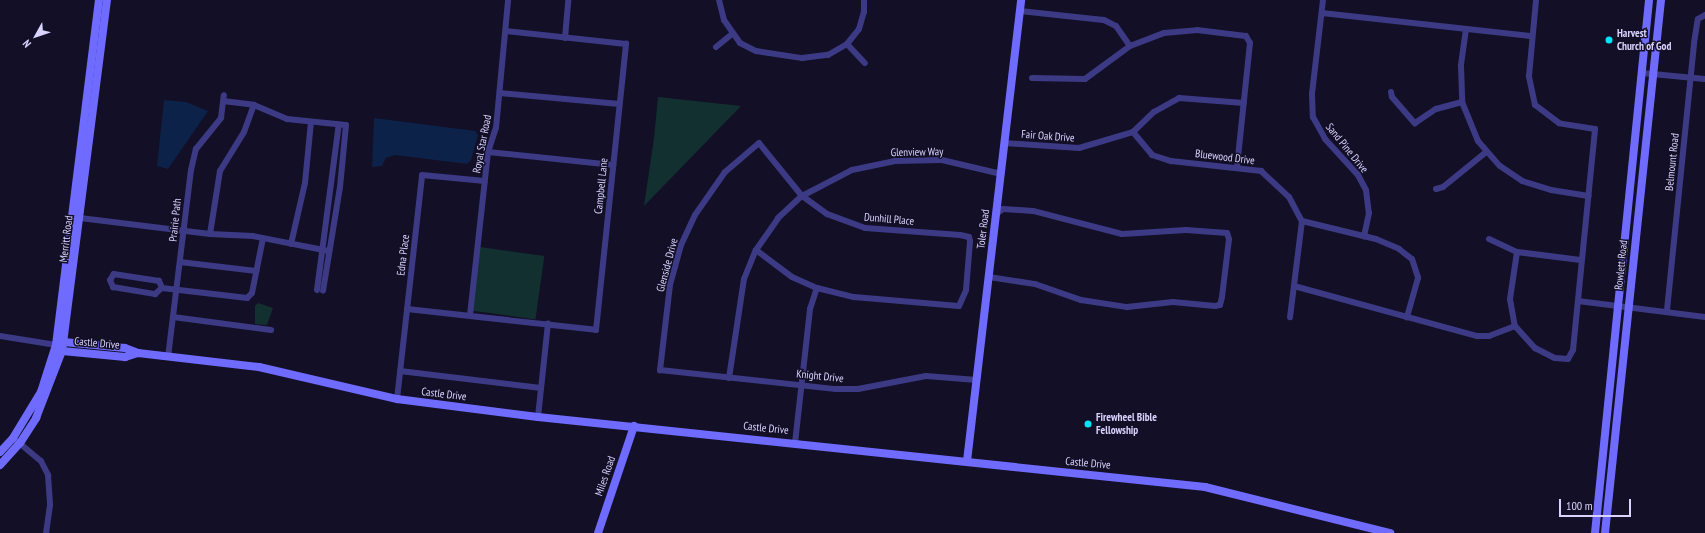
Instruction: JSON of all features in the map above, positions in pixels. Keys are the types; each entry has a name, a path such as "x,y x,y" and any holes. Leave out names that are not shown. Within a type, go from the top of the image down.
{"street":[{"name":"Merritt Road","path":"0,452 13,438 41,392 60,346 99,0"},
{"name":"Merritt Road","path":"0,465 20,444 36,418 60,346 80,218 107,0"},
{"name":"Royal Star Road","path":"470,315 488,152 496,128 508,0"},
{"path":"506,31 565,38 568,0"},
{"path":"719,0 724,20 732,34 740,43 756,51 802,58 828,55 846,44 859,29 864,12 864,0"},
{"name":"Toler Road","path":"967,461 1021,0"},
{"name":"Sand Pine Drive","path":"1323,0 1312,94 1313,116 1325,139 1358,175 1366,190 1369,213 1364,236"},
{"path":"1517,252 1510,299 1514,326 1535,348 1555,358 1568,359 1573,350 1595,129 1560,123 1535,105 1529,80 1536,0"},
{"name":"Rowlett Road","path":"1595,533 1649,0"},
{"name":"Rowlett Road","path":"1605,533 1619,412 1628,307 1661,0"},
{"path":"1020,11 1104,20 1116,26 1130,46"},
{"path":"1322,13 1532,36"},
{"name":"Belmount Road","path":"1667,310 1691,76 1702,16"},
{"path":"1466,29 1461,66 1462,102 1472,131 1486,152 1500,166 1522,181 1552,190 1588,196"},
{"path":"1032,78 1085,79 1130,46 1180,31 1249,38 1238,167"},
{"path":"716,47 732,34"},
{"name":"Campbell Lane","path":"548,324 596,330 626,44 565,38"},
{"path":"846,44 865,63"},
{"path":"1642,73 1691,76 1705,79"},
{"path":"1391,92 1392,97 1415,123 1436,109 1462,102"},
{"path":"500,93 619,104"},
{"name":"Prairie Path","path":"168,356 196,149 221,118 224,98 254,105"},
{"name":"Fair Oak Drive","path":"1004,143 1074,149 1100,144 1133,132 1154,112 1179,98 1244,103"},
{"path":"210,234 220,171 244,132 254,105 287,119 342,124 340,187 326,250 320,291"},
{"path":"291,244 305,183 311,122"},
{"name":"Bluewood Drive","path":"1133,132 1146,150 1161,158 1261,171 1274,180 1293,201 1302,221"},
{"name":"Dunhill Place","path":"759,143 802,196 827,214 860,227 969,237 966,290 959,306 854,297 817,288"},
{"name":"Glenside Drive","path":"660,370 670,285 681,245 695,215 721,178 759,143"},
{"path":"488,152 613,165"},
{"path":"1436,189 1442,187 1486,152"},
{"name":"Glenview Way","path":"729,378 744,279 756,250 778,218 802,196 852,170 895,161 942,160 1000,174"},
{"name":"Edna Place","path":"397,399 422,175 485,182"},
{"path":"989,277 1035,284 1081,300 1127,307 1173,302 1220,305 1229,235 1186,230 1122,234 1033,211 1003,209 996,214"},
{"path":"80,218 210,234 263,238 326,250"},
{"path":"1290,317 1302,221 1364,236 1399,249 1416,266 1418,278 1407,317"},
{"path":"162,288 159,281 114,274 110,280 113,287 155,294 162,288 247,298 252,293 263,238"},
{"path":"1489,239 1517,252 1581,260"},
{"path":"756,250 792,277 817,288 810,309 795,443"},
{"path":"180,262 256,271"},
{"path":"1294,286 1483,336 1514,326"},
{"path":"1578,301 1667,310 1705,317"},
{"path":"407,309 548,324 538,417"},
{"path":"173,318 270,330"},
{"name":"Castle Drive","path":"0,336 60,346 125,348 138,353 284,371 397,399 538,417 1205,487 1390,533"},
{"name":"Knight Drive","path":"660,370 729,378 858,389 926,376 977,380"},
{"path":"400,371 541,388"},
{"path":"1607,411 1619,412"},
{"name":"Miles Road","path":"598,533 634,426"},
{"path":"13,438 40,462 48,475 50,505 46,533"}],"green space":[{"path":"658,97 741,106 644,206 654,138"},
{"path":"480,247 544,256 535,319 471,310"},
{"path":"258,303 273,308 267,325 255,324 255,306"}],"water":[{"path":"164,100 186,102 208,111 168,169 157,166"},
{"path":"374,118 475,131 478,135 471,160 467,164 395,155 386,158 382,166 372,167"}],"place":[{"name":"Harvest Church of God","path":"1609,40"},
{"name":"Firewheel Bible Fellowship","path":"1088,424"}]}
